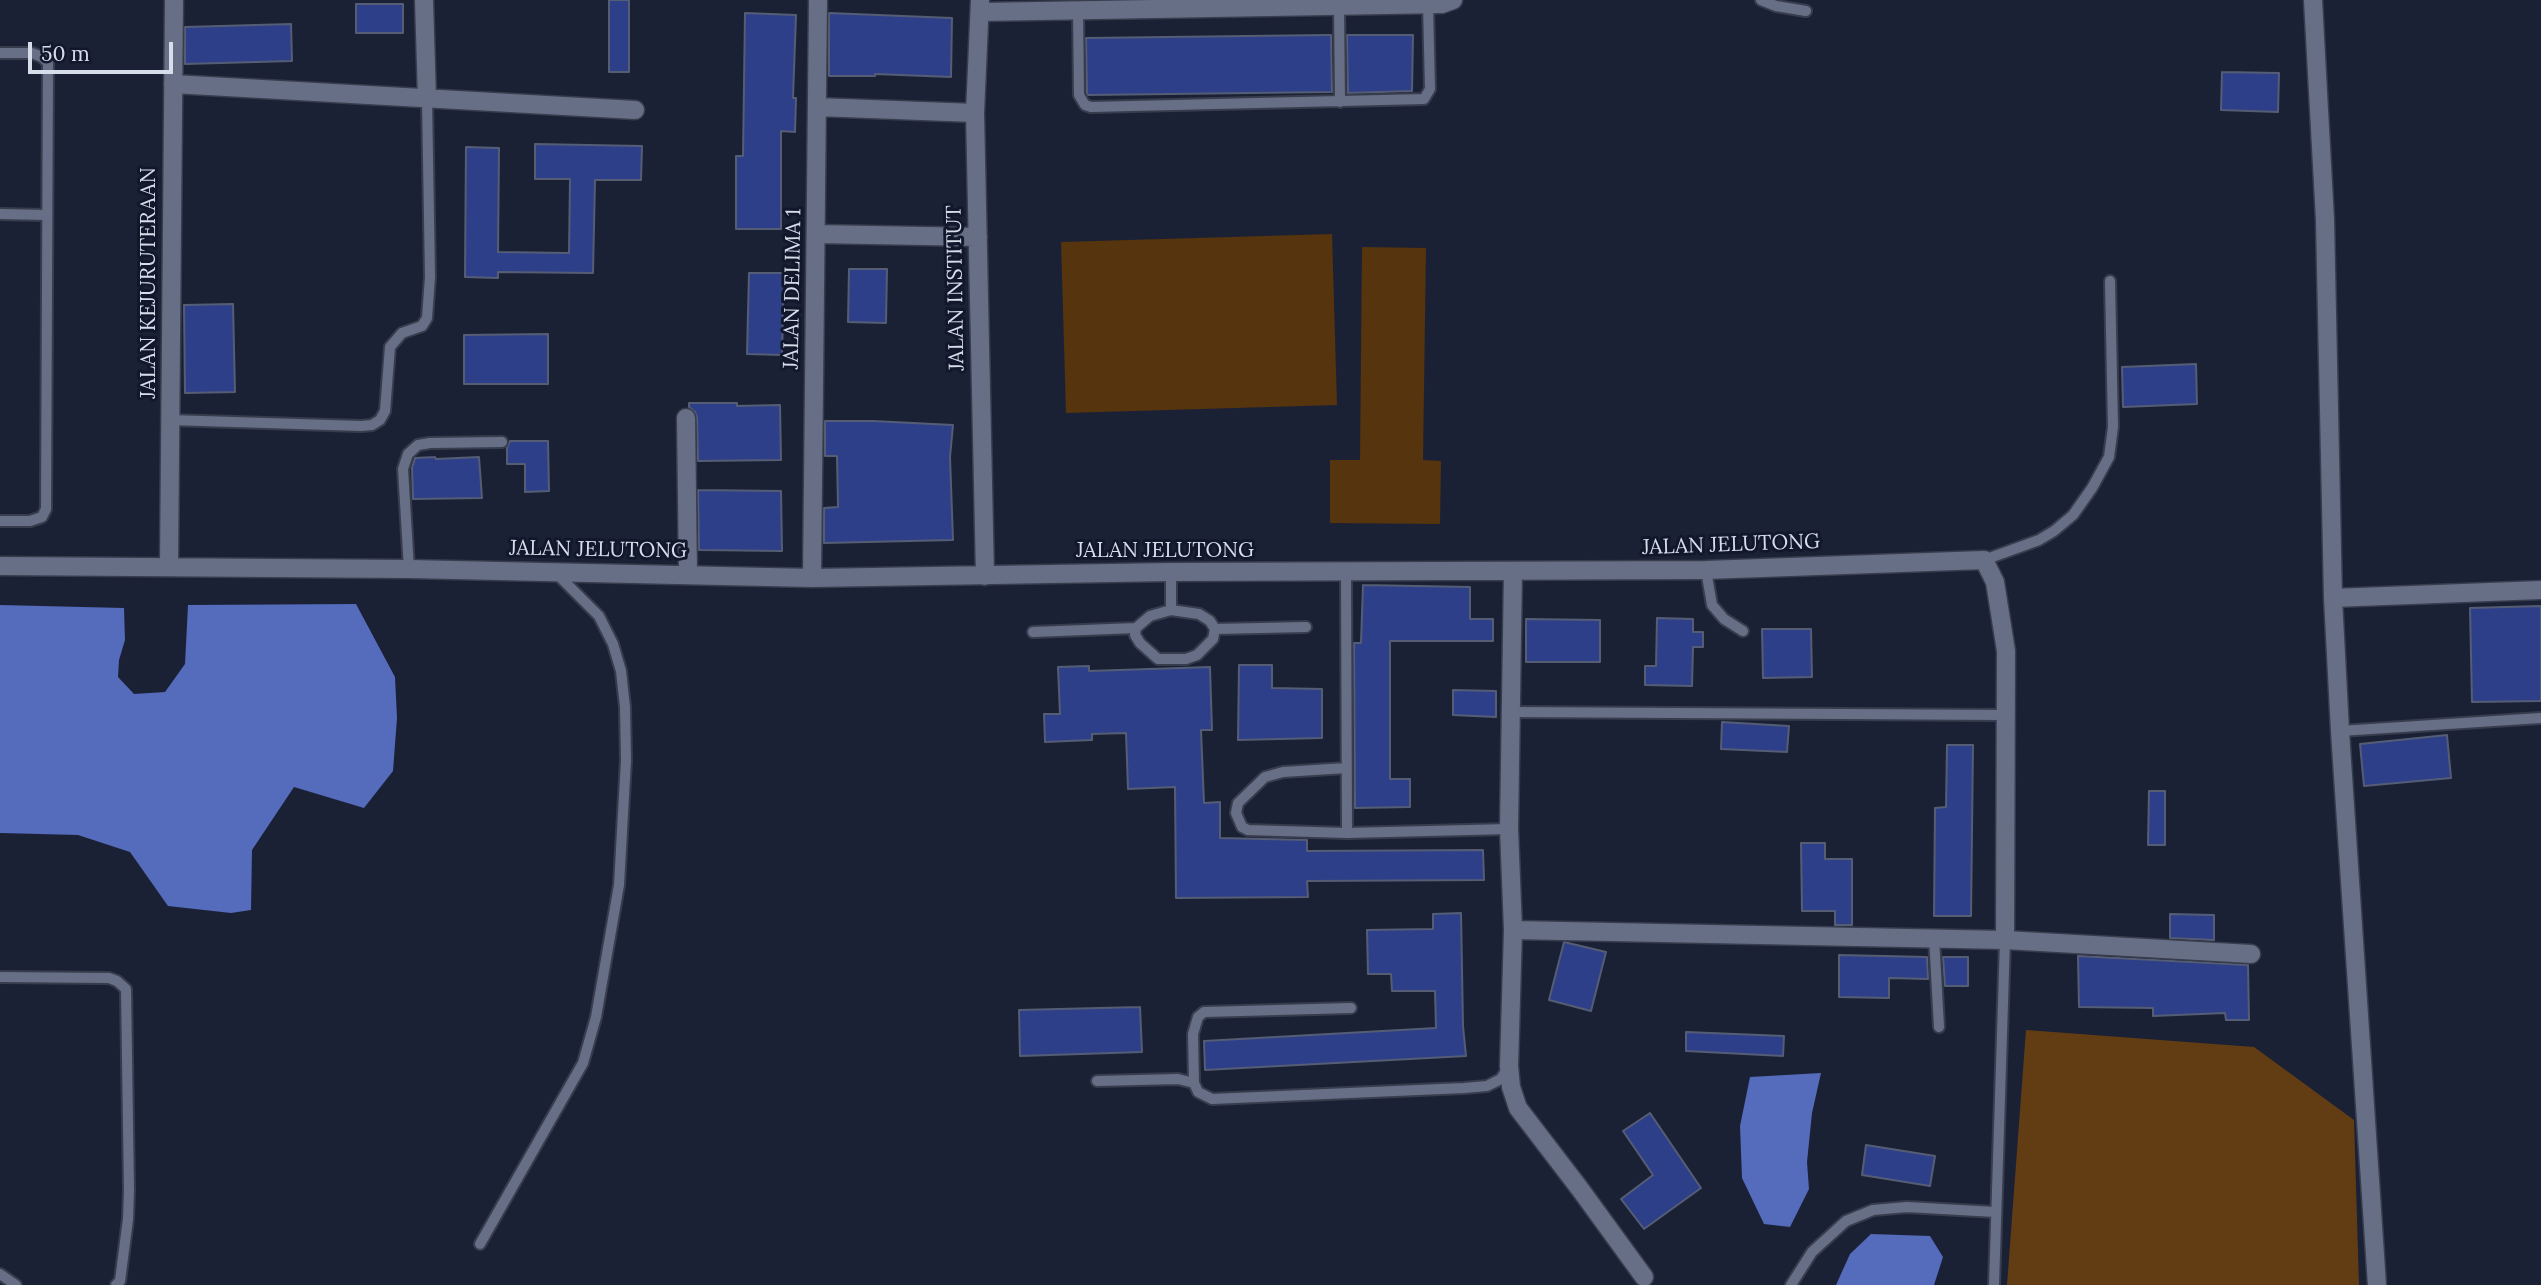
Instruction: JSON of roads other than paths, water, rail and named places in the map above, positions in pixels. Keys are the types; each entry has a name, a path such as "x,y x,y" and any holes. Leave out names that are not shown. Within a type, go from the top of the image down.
{"street":[{"name":"JALAN KEJURUTERAAN","path":"169,566 174,0"},
{"path":"425,0 427,99"},
{"name":"JALAN DELIMA 1","path":"812,578 818,0"},
{"path":"980,6 1035,5 1078,9 1298,3 1428,4 1449,3 1452,0"},
{"path":"2314,0 2325,220 2333,598 2377,1285"},
{"name":"JALAN INSTITUT","path":"980,6 975,113 985,576"},
{"path":"173,84 635,110"},
{"path":"817,107 975,113"},
{"path":"817,234 921,243 978,237"},
{"path":"687,418 688,575"},
{"path":"1984,559 1995,582 2006,651 2005,940"},
{"name":"JALAN JELUTONG","path":"0,566 410,569 812,578 1171,572 1706,570 1984,559"},
{"path":"1513,571 1509,829 1513,930 1509,1066 1511,1087 1518,1108 1644,1277"},
{"path":"2333,598 2541,590"},
{"path":"1513,930 1934,937 2251,954"}],"lane":[{"path":"1761,0 1805,12"},
{"path":"1078,9 1079,95 1085,106 1418,101 1429,95 1428,4"},
{"path":"1339,5 1340,102"},
{"path":"0,53 32,53 43,57 48,63 46,509 42,517 30,521 0,521"},
{"path":"170,420 361,426 372,425 380,420 386,403 390,347 395,338 422,326 427,318 427,99"},
{"path":"0,214 47,215"},
{"name":"JALAN JELUTONG","path":"1984,559 2039,540 2054,531 2079,506 2109,457 2113,427 2110,281"},
{"path":"410,569 403,469 408,454 418,445 430,443 502,442"},
{"path":"1706,570 1712,605 1724,619 1743,631"},
{"path":"480,1244 583,1063 596,1017 619,886 626,761 621,671 613,644 599,616 555,572"},
{"path":"1171,572 1171,610"},
{"path":"1346,573 1347,833"},
{"path":"1033,632 1136,628 1158,612 1171,610 1199,614 1210,621 1215,629 1213,639 1197,655 1186,659 1158,659 1140,643 1135,635 1136,628"},
{"path":"1215,629 1306,627"},
{"path":"1511,712 2006,715"},
{"path":"2340,731 2541,718"},
{"path":"1346,768 1275,773 1265,777 1238,803 1236,808 1242,827 1248,830 1347,833 1509,829"},
{"path":"1934,937 1939,1027"},
{"path":"1994,1285 2005,940"},
{"path":"0,977 109,978 126,989 129,1205 120,1281 116,1285"},
{"path":"1351,1008 1204,1012 1198,1017 1193,1034 1194,1083 1198,1093 1212,1099 1486,1086 1501,1079 1509,1066"},
{"path":"1097,1081 1178,1079 1194,1083"},
{"path":"1791,1285 1812,1252 1846,1221 1873,1210 1907,1207 1995,1212"},
{"path":"0,1274 16,1285"}],"water":[{"path":"356,604 395,677 397,718 393,771 364,808 294,787 252,850 251,910 231,913 168,906 130,852 78,835 0,833 0,605 124,608 125,640 119,660 118,677 134,694 165,692 185,664 188,605"},
{"path":"1821,1073 1812,1113 1807,1162 1809,1189 1790,1227 1764,1224 1742,1178 1740,1126 1750,1077"},
{"path":"1871,1234 1930,1236 1943,1257 1934,1285 1836,1285 1850,1254"}]}
